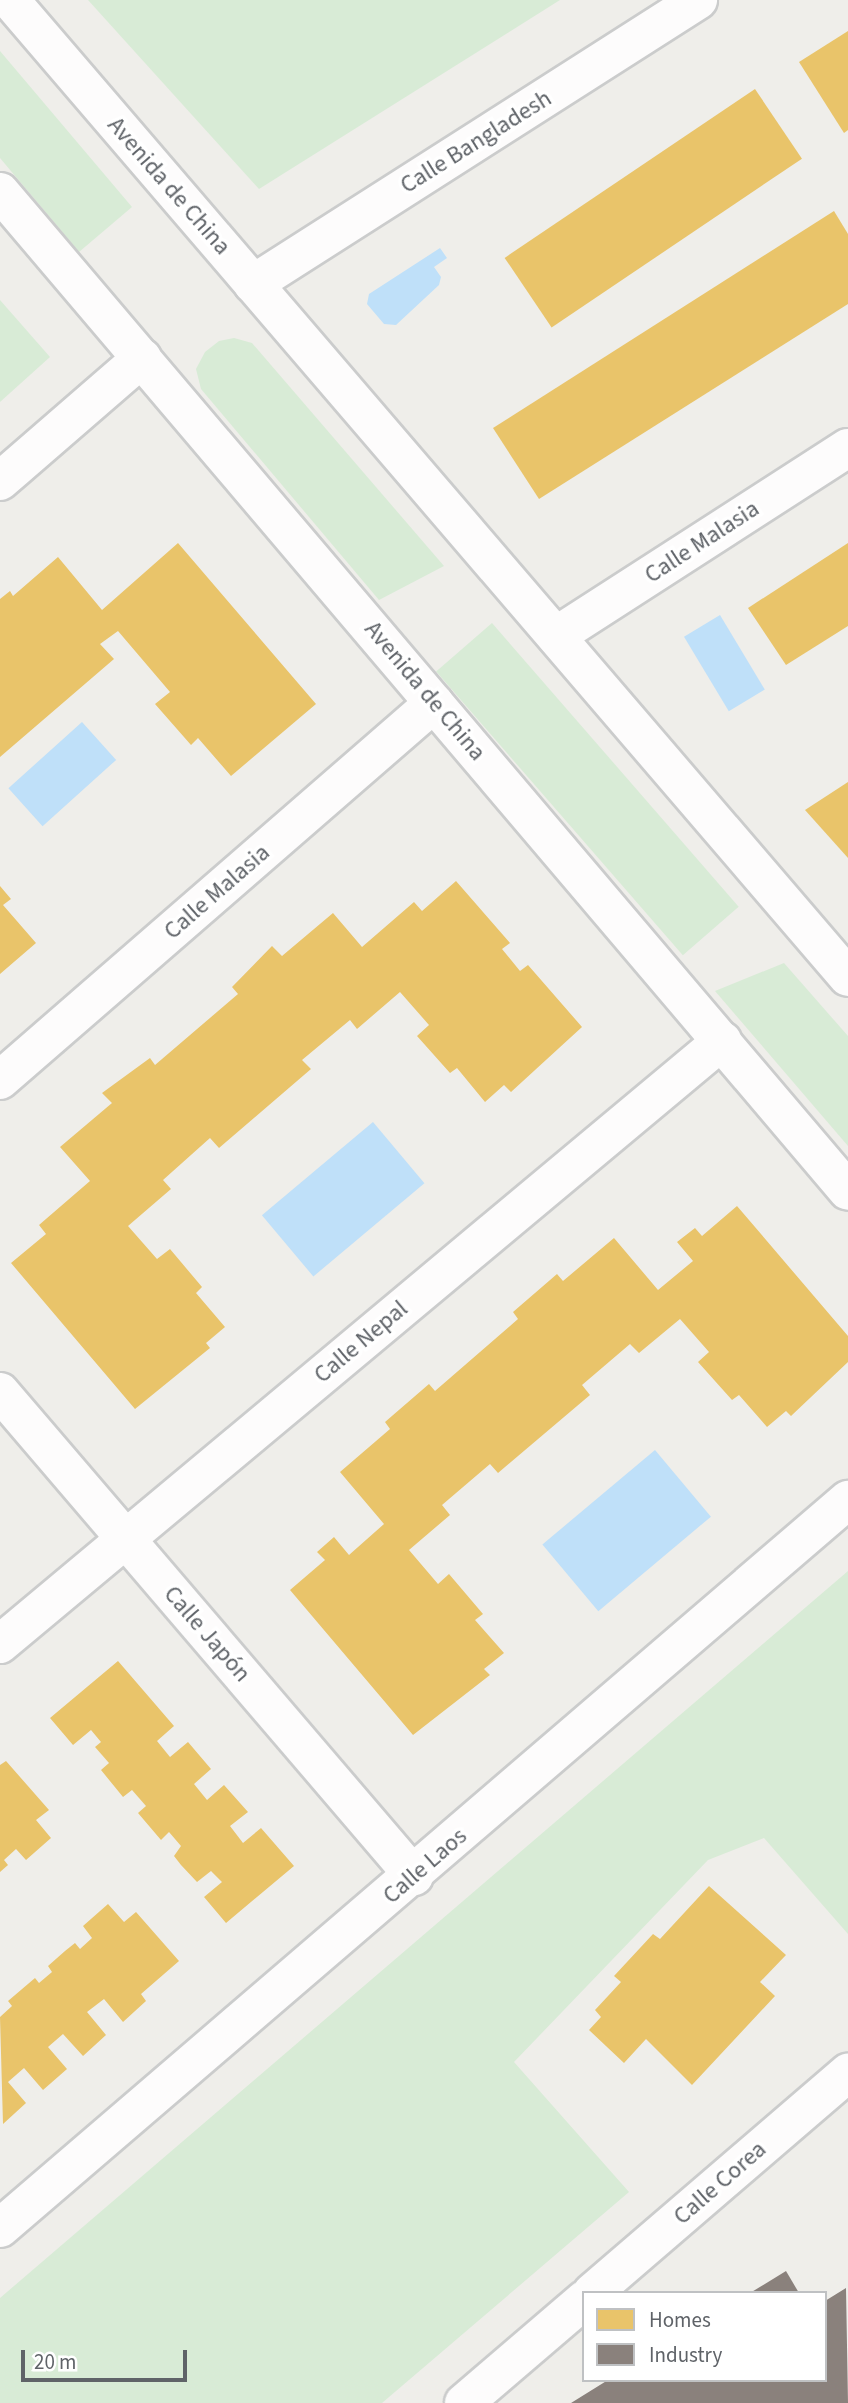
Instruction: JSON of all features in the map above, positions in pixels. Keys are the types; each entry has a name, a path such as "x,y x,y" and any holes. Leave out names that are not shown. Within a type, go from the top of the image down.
{"street":[{"name":"Avenida de China","path":"10,0 848,976"},
{"name":"Calle Bangladesh","path":"253,284 698,0"},
{"name":"Avenida de China","path":"0,192 848,1191"},
{"path":"0,481 142,358"},
{"name":"Calle Malasia","path":"556,636 848,449"},
{"name":"Calle Malasia","path":"0,1080 434,703"},
{"name":"Calle Nepal","path":"0,1644 722,1041"},
{"name":"Calle Japón","path":"0,1392 414,1876"},
{"name":"Calle Laos","path":"0,2228 414,1876 848,1500"},
{"name":"Calle Corea","path":"594,2291 848,2073"},
{"path":"464,2403 582,2302"}],"green space":[{"path":"88,0 560,0 259,189"},
{"path":"0,51 132,207 79,252 0,158"},
{"path":"0,300 50,357 0,402"},
{"path":"234,338 252,343 444,566 379,600 201,389 196,369 205,352 219,341"},
{"path":"492,623 739,907 683,955 436,672"},
{"path":"784,963 848,1036 848,1146 715,991"},
{"path":"848,1571 848,1934 764,1838 708,1860 514,2062 629,2192 382,2403 0,2403 0,2298"}],"water":[{"path":"440,248 447,258 434,267 441,277 439,285 396,325 384,324 367,304 369,294"},
{"path":"720,615 765,690 729,711 684,637"},
{"path":"82,722 116,760 43,826 8,788"},
{"path":"373,1122 424,1183 313,1276 262,1215"},
{"path":"655,1450 711,1517 598,1611 542,1544"}],"building: Homes":[{"path":"848,31 848,130 844,133 799,62"},
{"path":"755,89 802,159 552,328 505,258"},
{"path":"834,211 848,234 848,304 539,499 493,428"},
{"path":"178,543 316,704 231,776 198,738 191,745 155,704 170,692 118,631 100,644 114,659 0,757 0,599 10,591 13,596 58,557 102,610"},
{"path":"848,543 848,626 786,665 748,608"},
{"path":"848,782 848,858 805,810"},
{"path":"456,881 510,943 502,949 520,971 528,965 582,1027 511,1092 504,1085 485,1102 457,1068 450,1073 417,1036 429,1025 400,992 357,1029 350,1020 302,1060 311,1069 219,1148 210,1138 163,1180 171,1189 128,1226 157,1259 170,1249 202,1287 196,1293 225,1327 206,1343 210,1348 135,1409 11,1263 46,1234 39,1225 90,1181 60,1147 112,1103 102,1093 150,1058 155,1065 238,994 232,987 272,946 282,956 333,913 362,947 414,902 422,911"},
{"path":"0,886 11,899 3,905 36,943 0,974"},
{"path":"737,1206 848,1336 848,1362 791,1416 786,1411 767,1427 739,1395 732,1400 698,1362 709,1352 680,1319 639,1353 630,1344 582,1385 590,1395 498,1473 490,1464 442,1505 450,1515 409,1550 438,1584 449,1574 483,1614 475,1620 504,1653 484,1669 490,1675 413,1735 290,1590 325,1560 317,1552 334,1537 349,1555 384,1524 340,1472 390,1429 385,1422 429,1384 435,1391 518,1319 513,1312 557,1274 563,1281 614,1238 658,1290 693,1261 677,1242 695,1228 702,1236"},
{"path":"118,1661 174,1726 157,1741 170,1757 188,1742 211,1769 194,1784 207,1800 224,1785 248,1812 230,1826 243,1843 261,1828 294,1866 226,1923 204,1897 222,1882 211,1871 197,1882 181,1865 174,1856 181,1846 169,1832 161,1840 138,1813 146,1806 132,1790 123,1797 101,1770 109,1763 95,1747 101,1742 91,1730 73,1745 50,1718"},
{"path":"6,1761 49,1810 36,1820 51,1838 26,1860 16,1849 4,1860 8,1865 0,1872 0,1765"},
{"path":"709,1886 786,1955 760,1982 775,1996 692,2085 646,2039 624,2063 589,2030 601,2017 595,2010 621,1982 614,1976 653,1934 660,1939"},
{"path":"108,1904 124,1922 136,1912 179,1961 141,1994 146,2001 123,2022 104,1999 87,2012 106,2035 83,2056 63,2034 48,2047 67,2069 43,2090 24,2068 8,2082 26,2103 3,2124 0,2017 12,2006 8,2001 35,1978 39,1983 52,1972 48,1966 65,1951 75,1943 80,1949 92,1938 83,1926"}],"building: Industry":[{"path":"786,2271 798,2291 753,2291"},
{"path":"846,2288 848,2403 571,2403 605,2382 827,2382 827,2300"}]}
